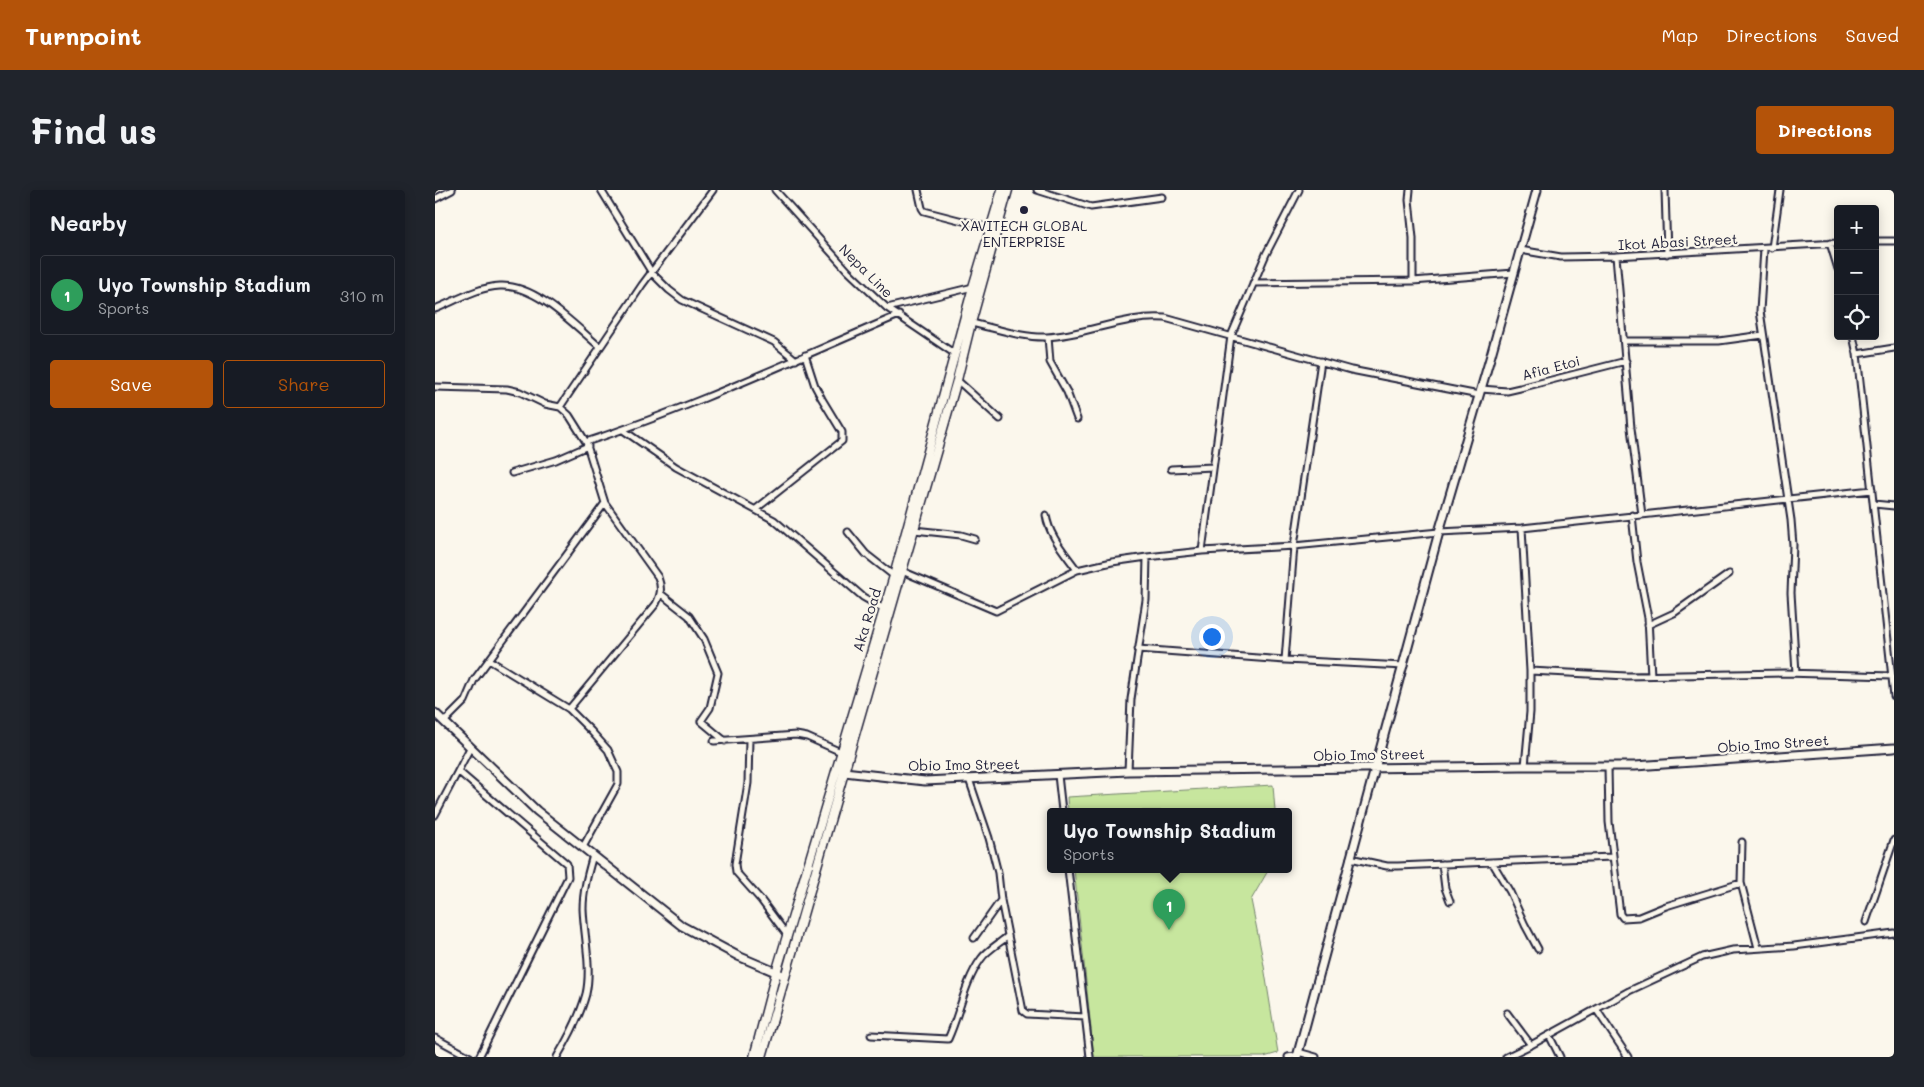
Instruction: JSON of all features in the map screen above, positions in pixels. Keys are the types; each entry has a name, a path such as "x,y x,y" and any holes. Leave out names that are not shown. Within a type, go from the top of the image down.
{"main road":[{"name":"Aka Road","path":"754,1057 776,973 884,609 973,287 1002,190"},
{"name":"Aka Road","path":"762,1057 957,380 1008,190"}],"street":[{"path":"435,199 453,190"},
{"path":"601,190 651,273 669,290 683,300 774,342 796,360"},
{"path":"560,407 651,273 713,190"},
{"name":"Nepa Line","path":"775,190 848,270 887,308 955,354"},
{"path":"918,190 922,208 925,212 990,228"},
{"path":"1037,190 1091,207 1163,197"},
{"path":"1202,552 1231,336 1273,240 1299,190"},
{"path":"1410,190 1413,281"},
{"path":"1298,1055 1439,532 1537,190"},
{"path":"1665,190 1667,254"},
{"path":"1772,248 1780,190"},
{"path":"1879,242 1894,241"},
{"path":"1830,244 1834,256"},
{"name":"Ikot Abasi Street","path":"1520,250 1561,257 1616,256 1834,244"},
{"path":"1764,249 1759,302 1793,545 1791,593 1796,674"},
{"path":"1616,256 1631,428 1642,514"},
{"path":"1253,283 1413,281 1514,273"},
{"path":"435,310 478,292 500,286 518,288 547,302 600,346"},
{"path":"887,308 973,287"},
{"path":"512,474 556,460 587,444 796,360 899,316"},
{"name":"Afia Etoi","path":"971,323 1028,336 1047,337 1151,317 1179,321 1321,361 1409,382 1480,392 1507,391 1626,360"},
{"path":"1624,341 1719,341 1763,335"},
{"path":"1047,337 1051,362 1067,392 1077,419"},
{"path":"1854,340 1874,504 1894,696"},
{"path":"1857,354 1894,348"},
{"path":"756,509 842,441 843,432 815,386 805,355"},
{"path":"1285,660 1294,546 1321,361"},
{"path":"435,378 436,386 507,389 520,392 545,404 560,407 569,415 587,444 596,479 605,503 661,584 661,594 656,604 569,709"},
{"path":"957,380 1000,420"},
{"path":"623,430 676,467 774,520 863,597 884,609"},
{"path":"1171,469 1213,467"},
{"path":"902,571 996,611 1077,570 1147,557 1294,546 1439,532 1522,528 1872,490"},
{"path":"445,722 465,701 474,680 605,503"},
{"path":"1874,504 1894,506"},
{"path":"1045,515 1047,525 1056,541 1077,570"},
{"path":"1632,515 1637,562 1648,625 1651,676"},
{"path":"1522,528 1531,672 1530,712 1525,766"},
{"path":"914,530 961,535 975,539"},
{"path":"848,532 867,554 893,576"},
{"path":"1128,771 1131,699 1146,600 1147,557"},
{"path":"1648,625 1674,613 1729,574"},
{"path":"661,594 689,616 704,640 718,673 711,708 701,721 725,740"},
{"path":"1138,650 1403,666"},
{"path":"489,660 569,709 608,750 619,772 618,784 583,848"},
{"path":"1531,672 1651,676 1796,674 1892,676"},
{"path":"435,713 537,811 683,926 785,976"},
{"path":"713,741 801,736 841,752"},
{"path":"749,739 748,782 735,864 736,872 788,935"},
{"path":"435,816 437,805 470,748"},
{"name":"Obio Imo Street","path":"844,772 925,781 1128,771 1635,766 1894,748"},
{"path":"1608,766 1612,857 1620,914 1623,918 1639,917 1666,906 1741,883"},
{"path":"458,771 567,864 569,869 568,877 479,1057"},
{"path":"1058,775 1062,808"},
{"path":"969,779 999,873 1001,900 1023,1012 1027,1014 1085,1017"},
{"path":"1866,922 1894,840"},
{"path":"1741,842 1741,883 1758,948"},
{"path":"557,1057 578,1016 586,992 587,972 583,908 584,889 593,856"},
{"path":"1350,858 1387,866 1612,857"},
{"path":"1491,862 1510,892 1538,949"},
{"path":"1442,864 1445,888 1450,901"},
{"path":"1068,873 1090,1057"},
{"path":"975,938 1001,900"},
{"path":"1506,1057 1629,991 1692,961 1733,950 1794,946 1894,933"},
{"path":"871,1035 948,1039 955,1024 960,1002 981,958 1008,936"},
{"path":"1596,1009 1628,1057"},
{"path":"1507,1013 1531,1045"},
{"path":"1549,1035 1560,1057"},
{"path":"435,1038 470,1057"},
{"path":"1287,1057 1298,1055 1316,1057"}],"green space":[{"path":"1273,785 1275,808 1068,808 1067,797"},
{"path":"1074,873 1267,873 1251,900 1278,1053 1264,1057 1094,1057"}],"place":[{"name":"XAVITECH GLOBAL ENTERPRISE","path":"1024,210"},
{"name":"Uyo Township Stadium","path":"1169,930"}]}
